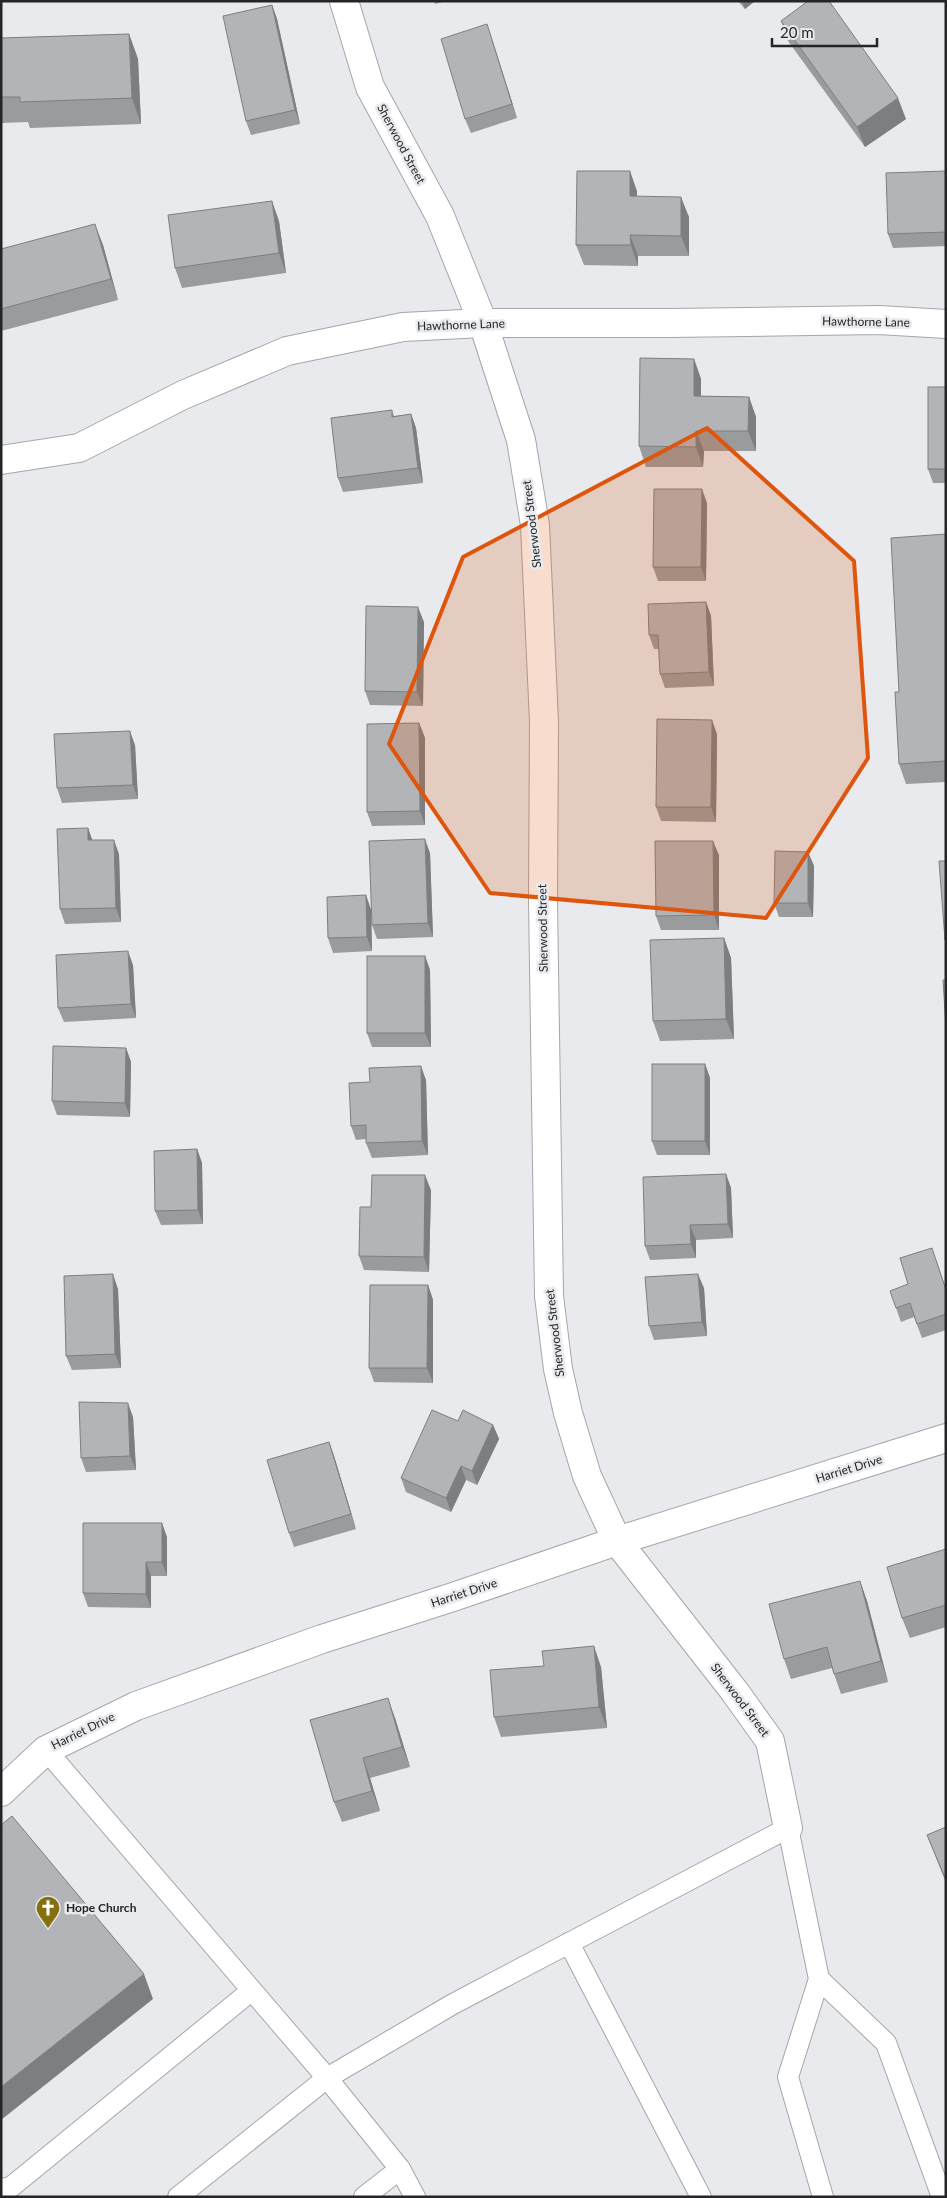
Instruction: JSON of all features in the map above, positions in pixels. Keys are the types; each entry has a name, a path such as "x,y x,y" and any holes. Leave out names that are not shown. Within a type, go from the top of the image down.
{"street":[{"name":"Sherwood Street","path":"344,1 370,87 440,216 483,323 521,440 536,543 544,722 542,901 550,1296 558,1369 568,1413 587,1476 617,1541 735,1692 770,1740 788,1828"},
{"name":"Hawthorne Lane","path":"1,460 79,448 183,395 287,351 403,327 483,323 879,320 946,324"},
{"name":"Harriet Drive","path":"2,1789 46,1750 136,1706 322,1639 617,1541 946,1438"}],"lane":[{"path":"46,1750 327,2078 400,2169 415,2197"},
{"path":"178,2197 327,2078 453,2004 788,1828 819,1979 788,2077 823,2197"},
{"path":"569,1943 701,2197"},
{"path":"819,1979 886,2043 942,2197"},
{"path":"1,2189 11,2187 251,1991"},
{"path":"364,2197 400,2169"}],"highlighted area":[{"path":"707,428 854,561 868,758 766,918 490,893 389,744 463,557"}],"building":[{"path":"808,1 829,1 898,98 857,127 781,21"},
{"path":"272,5 295,110 246,121 223,16"},
{"path":"487,24 512,104 465,119 441,39"},
{"path":"129,34 132,98 20,102 20,97 1,97 1,38"},
{"path":"577,171 630,171 630,196 681,197 681,236 630,235 631,245 576,245"},
{"path":"946,171 946,232 888,234 886,173"},
{"path":"272,201 279,253 175,268 168,215"},
{"path":"95,224 111,279 1,309 1,249"},
{"path":"640,358 694,359 694,396 749,397 748,431 696,431 696,447 639,446"},
{"path":"928,387 946,387 946,469 928,469"},
{"path":"392,410 392,417 411,414 418,468 338,478 331,418"},
{"path":"654,489 702,489 701,567 653,567"},
{"path":"946,534 946,761 899,764 895,692 899,692 891,538"},
{"path":"706,602 709,672 660,674 658,635 649,635 648,604"},
{"path":"366,606 418,607 417,692 365,691"},
{"path":"657,719 712,720 711,807 656,807"},
{"path":"419,723 420,811 367,812 367,724"},
{"path":"130,731 133,785 57,788 54,734"},
{"path":"88,828 88,840 114,840 116,908 60,909 57,829"},
{"path":"425,839 428,923 372,925 369,841"},
{"path":"655,841 713,841 714,915 656,916"},
{"path":"775,851 808,852 808,903 774,903"},
{"path":"939,861 946,861 945,940"},
{"path":"366,895 367,937 328,938 327,897"},
{"path":"724,938 726,1019 653,1021 650,940"},
{"path":"128,951 131,1004 58,1008 56,955"},
{"path":"367,956 425,956 425,1033 367,1033"},
{"path":"943,980 946,980 946,1028"},
{"path":"53,1046 126,1048 125,1103 52,1101"},
{"path":"652,1064 705,1064 705,1141 652,1141"},
{"path":"421,1066 422,1141 366,1143 366,1125 351,1126 349,1083 370,1082 369,1068"},
{"path":"197,1149 198,1210 155,1211 154,1151"},
{"path":"726,1174 728,1224 690,1225 691,1244 645,1246 643,1177"},
{"path":"372,1175 425,1175 424,1257 359,1256 360,1207 371,1207"},
{"path":"932,1248 946,1290 946,1314 917,1324 910,1303 896,1308 890,1291 908,1284 900,1258"},
{"path":"113,1274 115,1354 66,1356 64,1276"},
{"path":"698,1274 702,1322 649,1326 645,1277"},
{"path":"370,1285 428,1285 427,1368 369,1368"},
{"path":"79,1402 128,1403 130,1456 81,1458"},
{"path":"432,1410 458,1421 463,1410 493,1425 472,1471 461,1466 446,1498 401,1478"},
{"path":"329,1442 351,1514 289,1533 267,1460"},
{"path":"83,1523 162,1523 162,1562 146,1562 146,1594 83,1593"},
{"path":"946,1549 946,1605 902,1618 887,1567"},
{"path":"860,1581 881,1661 834,1674 827,1647 784,1659 769,1604"},
{"path":"594,1646 599,1707 494,1717 490,1670 544,1666 542,1651"},
{"path":"388,1698 402,1747 363,1758 372,1791 334,1802 310,1720"},
{"name":"Hope Church","path":"12,1816 144,1974 1,2087 1,1825"},
{"path":"946,1827 946,1880 927,1835"}],"place":[{"name":"Hope Church","path":"48,1929"}]}
